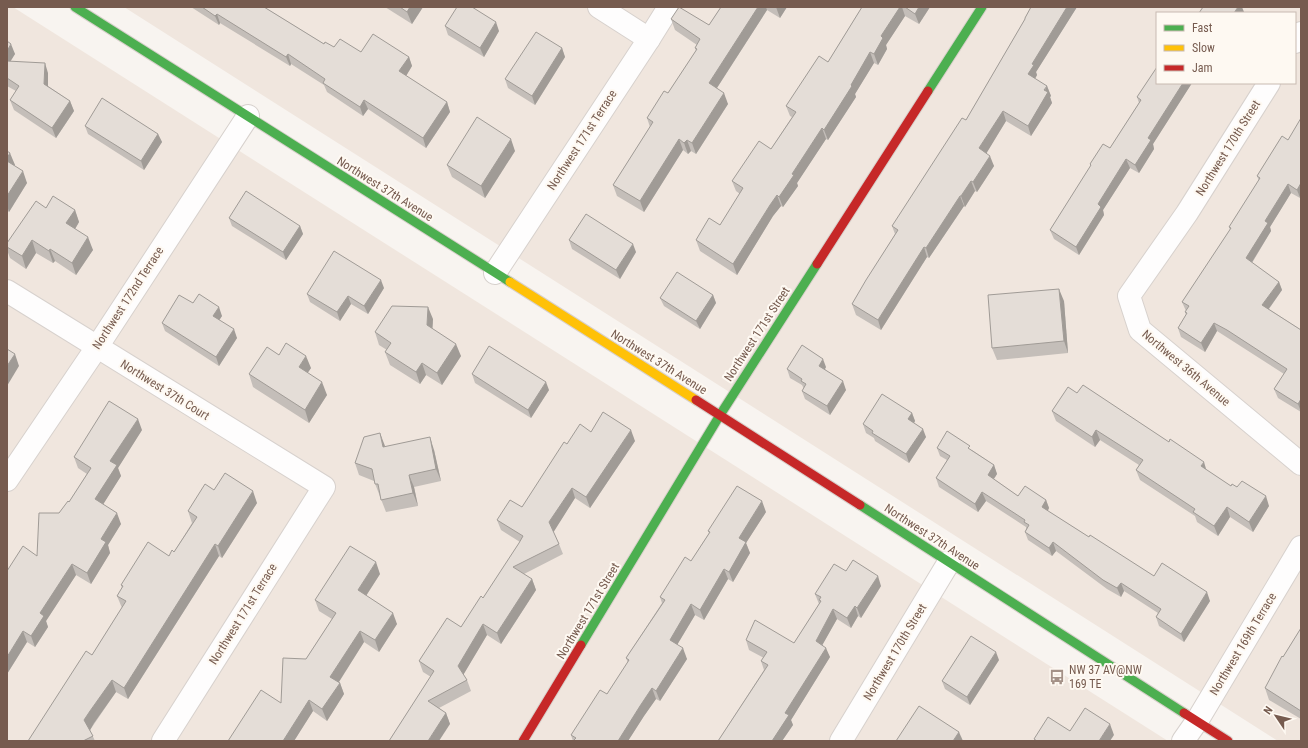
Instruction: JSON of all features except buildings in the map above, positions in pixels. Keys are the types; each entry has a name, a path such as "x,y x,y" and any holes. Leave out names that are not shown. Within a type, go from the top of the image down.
{"main road":[{"name":"Northwest 37th Avenue","path":"75,7 720,415 1228,741"},
{"name":"Northwest 171st Street","path":"523,741 720,415 982,7"}],"street":[{"path":"599,7 649,39"},
{"name":"Northwest 171st Terrace","path":"495,273 669,7"},
{"name":"Northwest 170th Street","path":"1187,213 1268,84"},
{"name":"Northwest 172nd Terrace","path":"7,480 248,116"},
{"name":"Northwest 36th Avenue","path":"1187,213 1129,296 1140,330 1301,464"},
{"name":"Northwest 37th Court","path":"7,291 324,487"},
{"name":"Northwest 171st Terrace","path":"163,741 324,487"},
{"name":"Northwest 169th Terrace","path":"1183,741 1197,721 1301,547"},
{"name":"Northwest 170th Street","path":"841,741 950,562"}],"shaded area":[{"path":"7,7 13,7 1168,741 7,741"},
{"path":"124,7 1301,7 1301,741 1278,741"}],"traffic: fast":[{"path":"75,7 510,282"},
{"path":"928,91 982,7"},
{"path":"581,645 720,415 817,264"},
{"path":"860,505 1184,713"}],"traffic: slow":[{"path":"510,282 696,400"}],"traffic: jam":[{"path":"817,264 928,91"},
{"path":"696,400 860,505"},
{"path":"523,741 581,645"},
{"path":"1184,713 1228,741"}],"place":[{"name":"NW 37 AV@NW 169 TE","path":"1057,677"}]}
